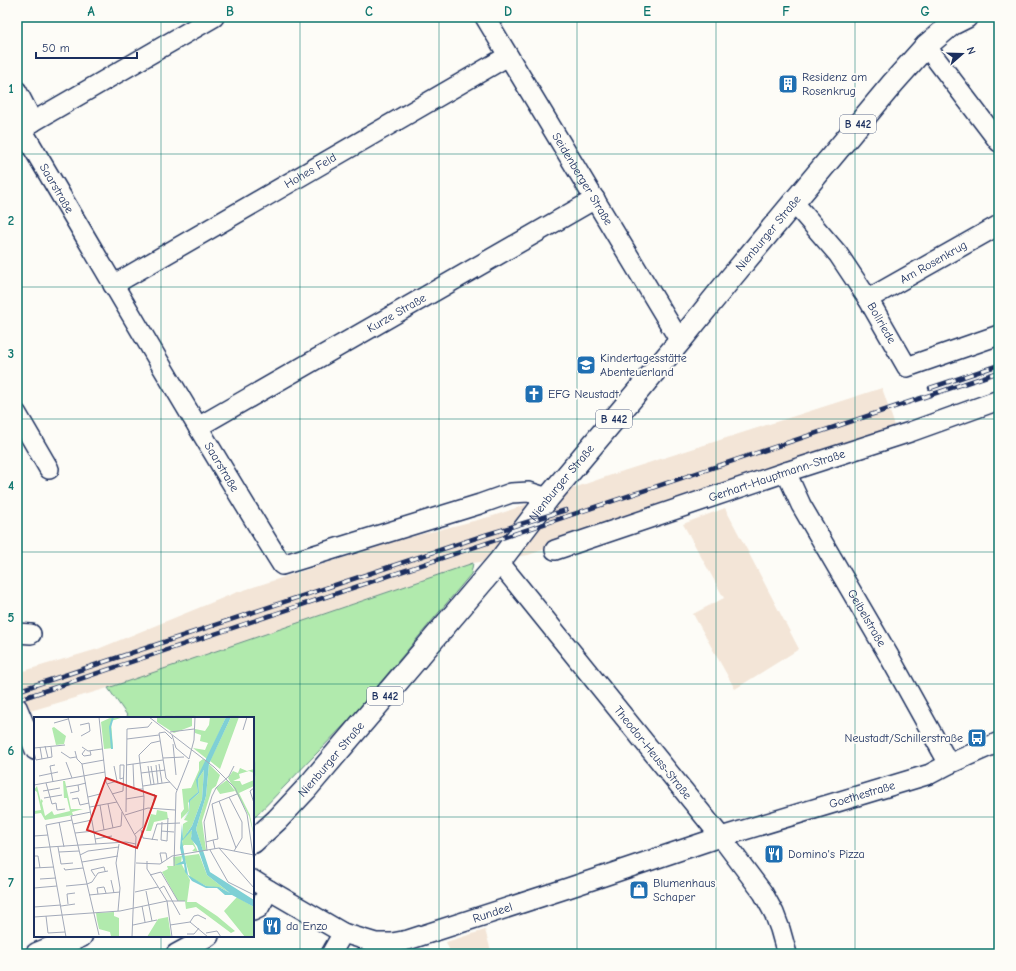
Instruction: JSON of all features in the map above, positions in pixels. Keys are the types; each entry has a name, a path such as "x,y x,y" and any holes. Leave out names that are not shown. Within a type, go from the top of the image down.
{"main road":[{"name":"Nienburger Straße","path":"254,841 278,820 306,789 499,562 548,498 680,341 893,82 926,46 952,24 966,17"},
{"path":"37,954 69,942"}],"street":[{"name":"Seidenberger Straße","path":"485,17 680,341"},
{"path":"24,127 206,19"},
{"path":"926,46 999,142"},
{"name":"Hohes Feld","path":"113,285 508,56"},
{"name":"Saarstraße","path":"17,91 24,127 113,285 282,565 511,493 529,492 548,498"},
{"name":"Kurze Straße","path":"198,427 595,199"},
{"name":"Bollriede","path":"793,204 801,211 838,254 868,300 907,367 999,335"},
{"name":"Am Rosenkrug","path":"868,300 999,225"},
{"name":"Gerhart-Hauptmann-Straße","path":"555,550 910,432 999,400"},
{"path":"17,414 49,469"},
{"name":"Geibelstraße","path":"786,472 801,505 889,656 949,764"},
{"name":"Theodor-Heuss-Straße","path":"499,562 722,837 763,893 774,913 787,954"},
{"path":"17,707 34,748"},
{"name":"Goethestraße","path":"722,837 930,774 999,742"},
{"name":"Rundeel","path":"254,881 343,933 376,943 392,944 722,837"},
{"path":"254,910 258,908 269,890"},
{"path":"331,954 343,933"},
{"path":"176,954 207,937"}],"shaded area":[{"path":"882,388 897,432 528,555 473,563 108,688 17,715 17,673 98,649 235,593 391,542 493,516 620,472"},
{"path":"725,508 799,649 735,689 693,614 724,598 683,524"},
{"path":"485,930 492,954 451,954 446,942"}],"green space":[{"path":"473,563 471,574 349,720 254,818 254,717 128,717 108,688"}],"railway":[{"path":"930,388 999,365"},
{"path":"17,700 999,372"},
{"path":"17,691 485,535 566,510"}],"place":[{"name":"Residenz am Rosenkrug","path":"788,84"},
{"name":"Kindertagesstätte Abenteuerland","path":"586,365"},
{"name":"EFG Neustadt","path":"534,394"},
{"name":"Neustadt/Schillerstraße","path":"977,738"},
{"name":"Domino's Pizza","path":"774,854"},
{"name":"Blumenhaus Schaper","path":"639,890"},
{"name":"da Enzo","path":"272,926"}]}
